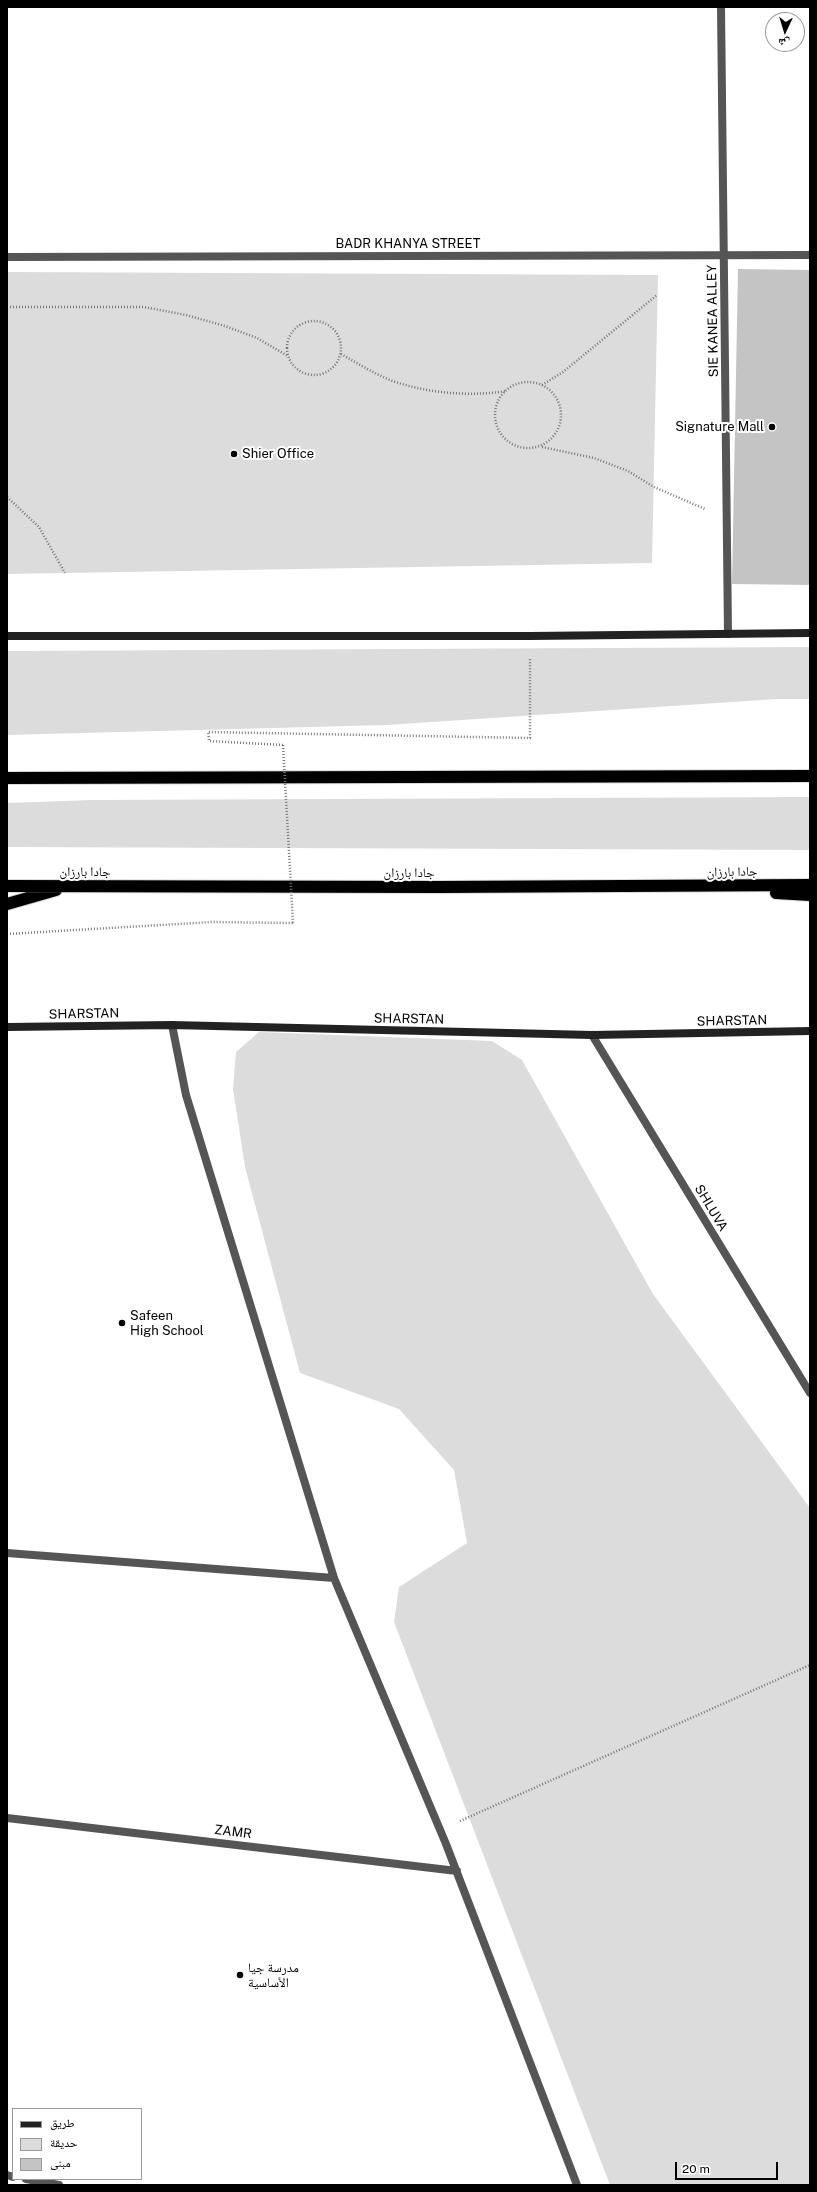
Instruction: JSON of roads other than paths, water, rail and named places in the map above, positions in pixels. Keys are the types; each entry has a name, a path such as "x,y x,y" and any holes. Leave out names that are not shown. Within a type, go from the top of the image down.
{"highway":[{"path":"692,775 810,767"},
{"path":"7,778 692,775 810,776"},
{"name":"جادا بارزان","path":"7,886 699,887 810,885"},
{"path":"7,904 68,886"},
{"path":"699,887 810,895"}],"main road":[{"path":"7,636 530,636 810,634"},
{"name":"SHARSTAN","path":"7,1027 172,1025 592,1035 810,1031"}],"street":[{"name":"SIE KANEA ALLEY","path":"721,7 728,634"},
{"name":"BADR KHANYA STREET","path":"7,257 810,256"},
{"path":"172,1025 186,1095 334,1578 456,1871 577,2185"},
{"name":"SHLUVA","path":"592,1035 810,1393"},
{"path":"7,1553 334,1578"},
{"name":"ZAMR","path":"7,1818 456,1871"},
{"path":"32,2180 59,2185"}],"place":[{"name":"Signature Mall","path":"772,427"},
{"name":"Shier Office","path":"234,454"},
{"name":"Safeen High School","path":"122,1323"},
{"name":"مدرسة جيا الأساسية","path":"240,1975"}]}
